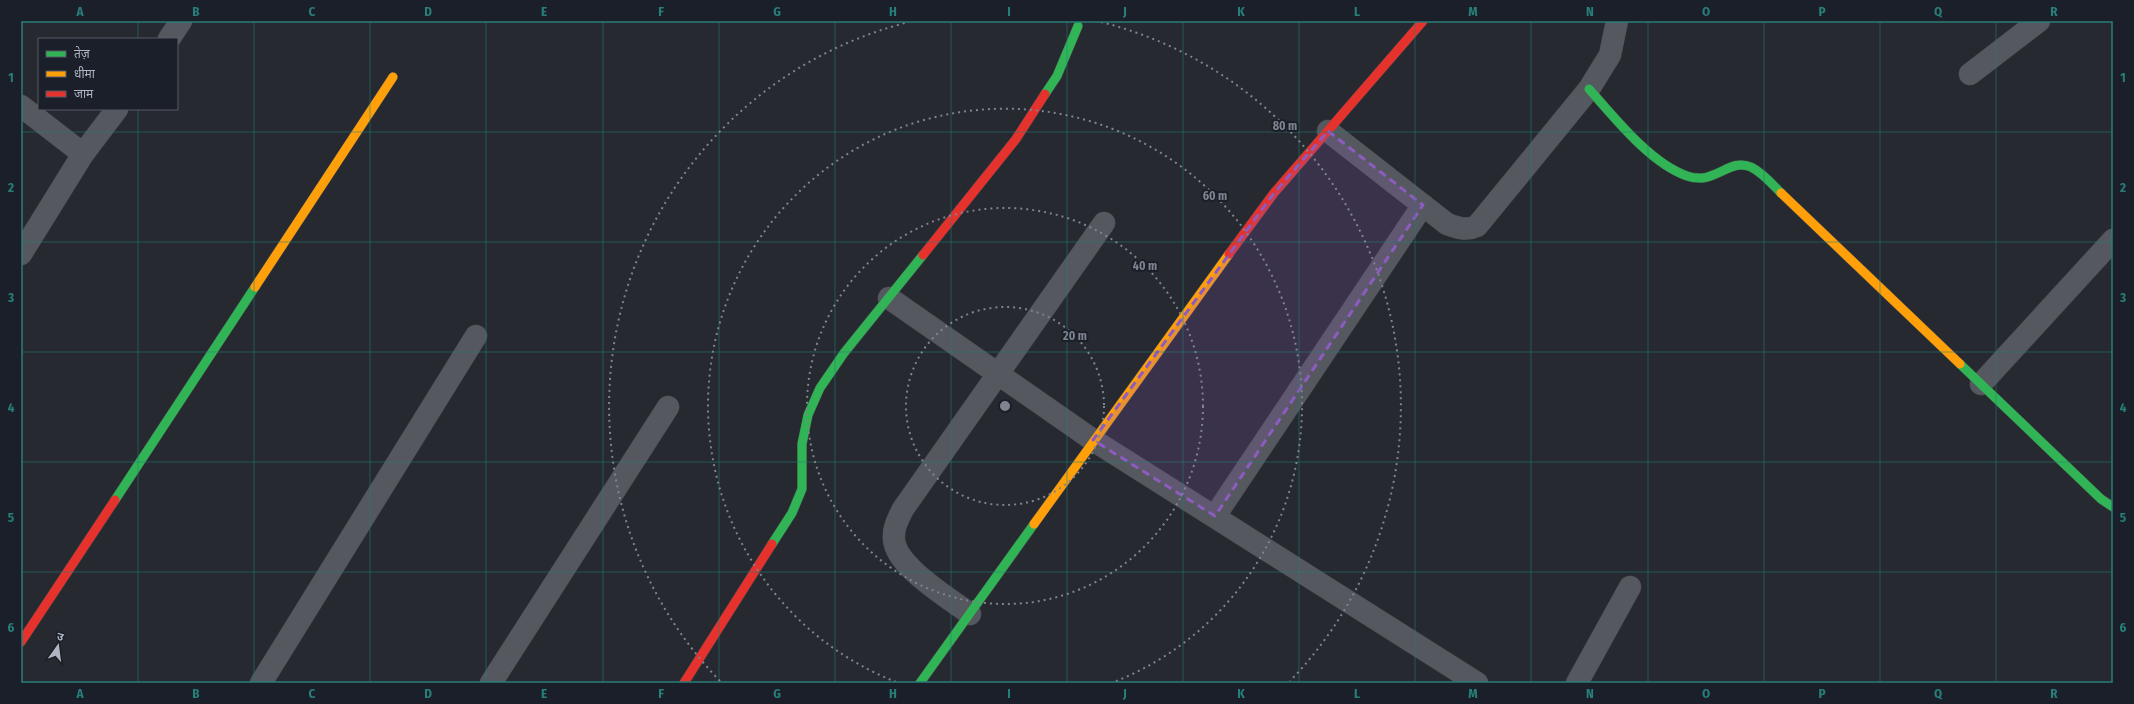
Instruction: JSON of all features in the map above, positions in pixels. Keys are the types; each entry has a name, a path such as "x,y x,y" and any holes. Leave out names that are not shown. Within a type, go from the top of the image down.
{"street":[{"path":"170,38 181,21"},
{"path":"920,683 1093,440 1274,193 1423,21"},
{"path":"1328,131 1447,224 1462,229 1470,229 1477,226 1589,89 1610,55 1617,21"},
{"path":"1970,74 2039,21"},
{"path":"684,683 792,513 802,489 802,444 808,415 820,388 844,353 1016,139 1057,76 1078,26"},
{"path":"21,642 393,77"},
{"path":"1589,89 1634,138 1667,165 1682,174 1699,179 1714,178 1733,164 1751,166 1759,172 2101,499 2113,507"},
{"path":"21,106 83,154"},
{"path":"21,254 83,154 116,110"},
{"path":"1215,516 1422,205"},
{"path":"970,614 913,570 900,557 893,540 895,526 902,509 1104,223"},
{"path":"1981,384 2113,240"},
{"path":"889,298 1093,440 1478,683"},
{"path":"261,683 476,336"},
{"path":"491,683 668,407"},
{"path":"1577,683 1630,587"}],"highlighted area":[{"path":"1328,131 1423,205 1215,516 1093,440 1274,193"}],"traffic: fast":[{"path":"1045,94 1057,76 1078,26"},
{"path":"1589,89 1634,138 1660,161 1673,170 1687,176 1697,178 1714,175 1728,168 1743,165 1751,167 1759,172 1781,193"},
{"path":"772,544 792,513 802,489 802,444 808,415 820,388 844,353 923,255"},
{"path":"115,500 255,287"},
{"path":"1960,364 2101,499 2113,507"},
{"path":"920,683 1034,524"}],"traffic: slow":[{"path":"255,287 393,77"},
{"path":"1781,193 1960,364"},
{"path":"1034,524 1229,254"}],"traffic: jam":[{"path":"1229,254 1274,193 1423,21"},
{"path":"923,255 1016,139 1045,94"},
{"path":"21,642 115,500"},
{"path":"684,683 772,544"}]}
